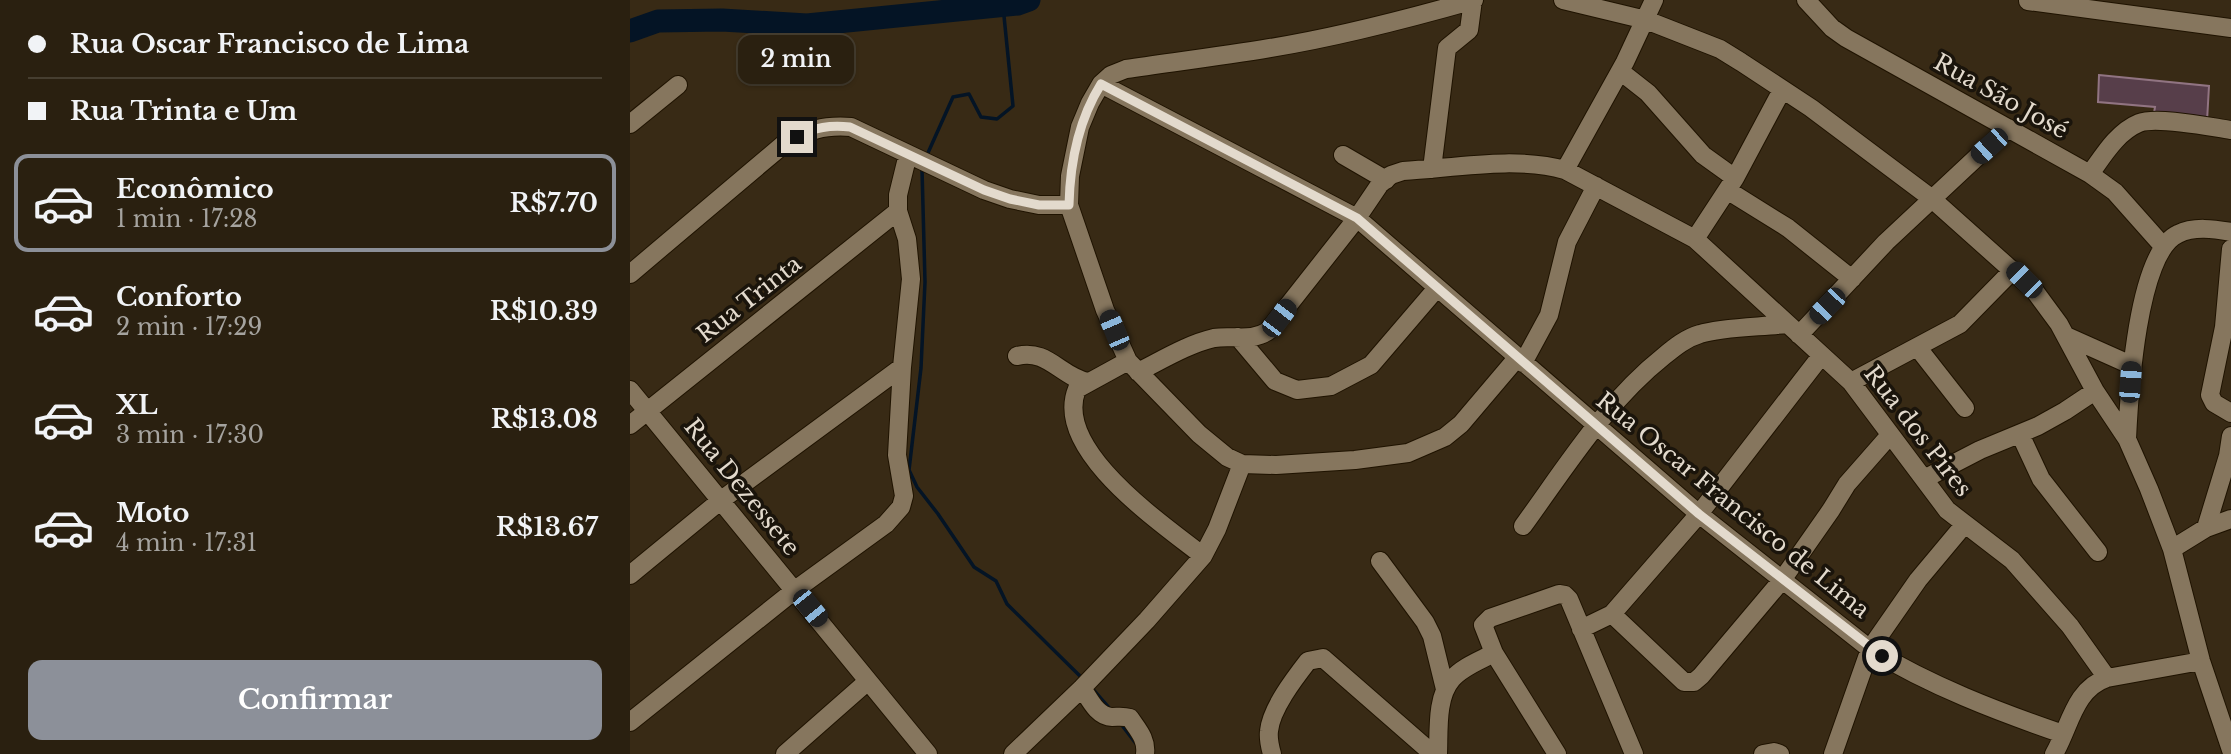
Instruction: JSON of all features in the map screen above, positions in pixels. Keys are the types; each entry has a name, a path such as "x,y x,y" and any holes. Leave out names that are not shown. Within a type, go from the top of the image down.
{"street":[{"path":"1432,169 1447,48 1469,30 1473,0 1389,23 1271,48 1126,69 1111,75 1101,84 1080,127 1070,176 1069,205 1105,310 1133,367 1227,457 1242,464 1276,465 1408,453 1445,437 1461,424 1520,361 1549,315 1567,242 1596,186"},
{"path":"1563,0 1646,20 1720,49 1811,108 1931,198 2034,290 2066,336 2095,391 2127,439 2172,549 2201,661 2231,750"},
{"path":"1564,170 1620,71 1654,0"},
{"name":"Rua São José","path":"1806,0 1832,28 1846,38 2090,174 2115,192 2163,246"},
{"path":"2028,1 2094,5 2231,28"},
{"path":"1620,71 1655,100 1731,184 1852,279"},
{"name":"Rua Oscar Francisco de Lima","path":"1101,84 1357,218 1699,514 1870,649 2062,747"},
{"path":"630,124 678,85"},
{"path":"1695,239 1731,184 1782,90"},
{"path":"2090,174 2112,144 2138,123 2160,121 2231,130"},
{"path":"630,274 784,144 810,130 831,125 850,127 984,190 1010,199 1039,205 1069,205"},
{"path":"1523,526 1597,425 1647,370 1688,338 1704,332 1793,330 1852,279 1931,198 2008,128"},
{"path":"1203,556 1109,478 1088,449 1076,423 1073,404 1077,389 1088,382 1215,338 1254,338 1268,331 1385,180 1343,155"},
{"path":"630,722 795,590 886,524 901,507 903,501 897,456 911,279 908,239 898,211 898,195 920,159"},
{"name":"Rua dos Pires","path":"1385,180 1403,171 1543,164 1564,170 1695,239 1851,382 1947,510 2012,560 2070,626 2107,678"},
{"name":"Rua Trinta","path":"630,425 898,211"},
{"path":"2127,439 2131,365 2149,280 2163,246 2176,234 2192,230 2208,228 2231,232"},
{"path":"2231,249 2228,328 2210,395 2214,403 2231,414"},
{"path":"1851,382 1960,324 2013,270"},
{"path":"1238,337 1275,381 1297,390 1331,386 1371,365 1437,288"},
{"path":"2066,336 2131,365"},
{"path":"1918,348 1965,408"},
{"path":"1017,356 1034,354 1073,377 1088,382"},
{"path":"1581,628 1612,614 1699,514 1821,356"},
{"path":"630,575 720,500 902,368"},
{"name":"Rua Dezessete","path":"630,390 928,754"},
{"path":"1923,479 2065,411 2095,391"},
{"path":"2020,434 2041,479 2098,552"},
{"path":"1612,614 1684,682 1689,684 1702,676 1782,580 1847,484 1890,435"},
{"path":"2206,528 2228,456 2231,436"},
{"path":"1013,754 1086,684 1203,556 1217,529 1242,464"},
{"path":"2172,549 2206,528 2231,519"},
{"path":"1833,754 1870,649 1918,580 1964,525"},
{"path":"1380,561 1425,622 1432,636 1445,689"},
{"path":"1557,754 1494,653 1483,625 1485,621 1553,595 1569,599 1633,754"},
{"path":"1435,754 1445,689 1458,673 1494,653"},
{"path":"1272,754 1268,733 1271,717 1308,661 1323,658 1435,754"},
{"path":"2062,747 2087,688 2095,682 2201,661"},
{"path":"785,754 868,681"},
{"path":"1086,684 1100,713 1130,718 1142,735 1145,754"},
{"path":"1763,754 1780,754"}],"building":[{"path":"2099,75 2209,86 2207,121 2154,113 2155,107 2098,102"}],"waterway":[{"path":"630,31 658,21 722,20 807,25 1018,4 1029,0"},
{"path":"927,155 953,97 969,94 981,117 997,119 1013,106 1003,6"},
{"path":"922,169 925,282 921,368 909,470 917,487 974,567 996,581 1007,604 1082,678"},
{"path":"1090,686 1110,709"},
{"path":"1121,724 1137,745"}],"route":[{"path":"797,137 810,130 831,125 850,127 984,190 1039,205 1069,205 1070,176 1080,127 1101,84 1357,218 1699,514 1882,656"}]}
